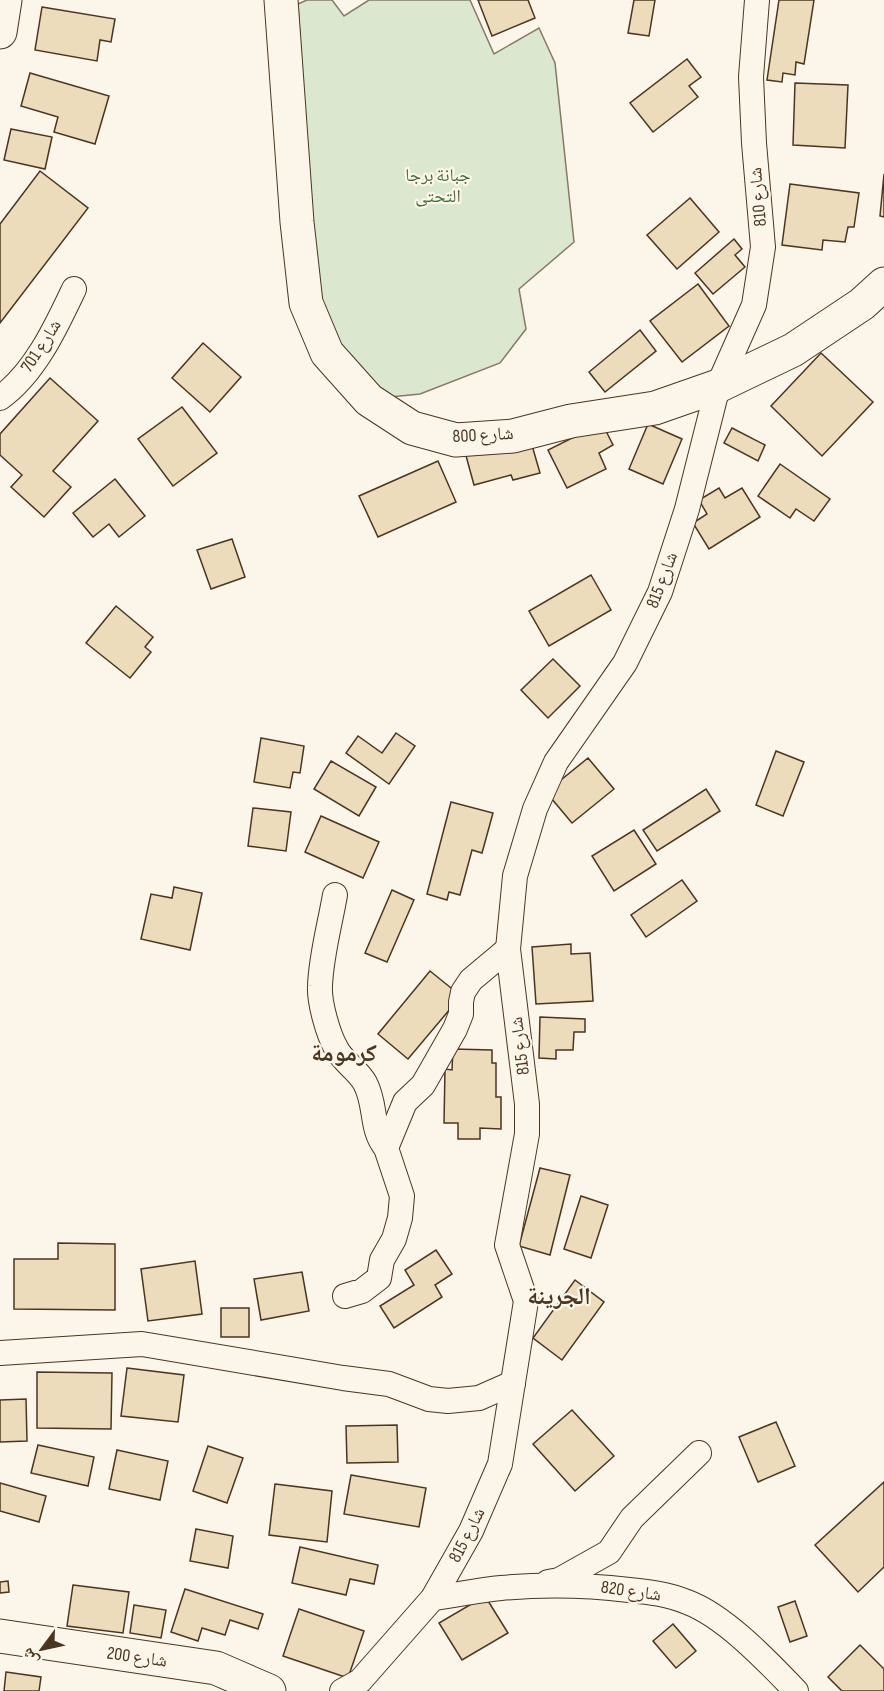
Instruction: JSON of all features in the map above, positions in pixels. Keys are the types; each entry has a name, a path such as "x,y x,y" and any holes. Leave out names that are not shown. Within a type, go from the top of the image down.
{"main road":[{"path":"0,32 5,0"},
{"name":"شارع 800","path":"281,0 297,222 306,303 327,353 369,400 412,428 456,440 513,436 571,421 655,408 718,386 793,350 862,304 884,284"},
{"name":"شارع 200","path":"0,1636 216,1668 269,1691"}],"street":[{"name":"شارع 810","path":"718,386 754,305 763,248 751,77 757,0"},
{"name":"شارع 701","path":"0,398 13,389 52,335 74,289"},
{"name":"شارع 815","path":"342,1691 360,1681 433,1598 471,1531 500,1464 526,1301 507,1245 527,1134 527,1104 508,949 514,876 535,809 556,762 625,663 660,592 687,509 718,386"},
{"path":"335,895 320,987 327,1027 336,1050 364,1082 372,1100 373,1119 378,1138 386,1148 402,1196 400,1218 394,1239 382,1260 379,1278 362,1291 345,1296"},
{"path":"386,1148 405,1102 423,1084 456,1029 464,992 471,980 508,949"},
{"path":"0,1353 142,1344 389,1384 429,1399 447,1401 479,1398 513,1383"},
{"path":"528,1586 559,1580 609,1552 632,1518 699,1453"},
{"name":"شارع 820","path":"433,1598 528,1586 592,1586 660,1594 689,1602 720,1622 755,1651 796,1691"}],"green space":[{"name":"جبانة برجا التحتى","path":"307,0 332,0 344,16 369,0 470,0 494,54 539,28 555,63 574,242 519,289 526,329 500,363 420,394 390,397 364,376 333,338 316,299 298,4"}],"building":[{"path":"478,0 528,0 535,18 492,36"},
{"path":"634,0 655,0 649,36 628,33"},
{"path":"779,0 814,0 804,64 796,62 795,75 783,73 782,82 767,80"},
{"path":"42,7 115,19 111,42 100,40 97,61 35,50"},
{"path":"687,59 701,77 689,86 698,97 653,132 630,103"},
{"path":"30,73 109,96 95,144 54,132 58,117 21,106"},
{"path":"795,83 848,85 845,148 793,145"},
{"path":"11,129 52,137 45,169 4,160"},
{"path":"40,171 88,208 0,323 0,224"},
{"path":"884,174 884,217 880,216"},
{"path":"790,184 859,193 854,227 848,227 845,242 823,240 822,250 782,245"},
{"path":"690,198 719,232 677,269 647,235"},
{"path":"734,239 742,249 735,255 745,267 713,294 695,273"},
{"path":"698,284 729,326 682,362 650,321"},
{"path":"640,330 656,351 605,392 589,372"},
{"path":"203,343 241,377 210,412 172,378"},
{"path":"821,353 873,402 822,456 771,406"},
{"path":"50,378 98,421 53,471 71,487 44,517 11,487 22,475 0,455 0,434"},
{"path":"182,407 217,453 173,486 138,439"},
{"path":"602,423 613,445 599,453 606,469 567,488 548,450"},
{"path":"648,424 682,439 663,484 629,469"},
{"path":"732,428 765,445 758,461 724,443"},
{"path":"529,435 540,473 513,480 511,475 474,485 465,452"},
{"path":"438,461 456,502 378,537 359,496"},
{"path":"780,464 830,499 814,521 796,509 790,518 758,496"},
{"path":"115,479 145,516 119,537 109,524 93,537 73,513"},
{"path":"719,488 725,498 742,488 760,517 709,549 693,523 707,514 699,500"},
{"path":"232,539 245,577 211,589 197,550"},
{"path":"591,575 611,610 549,646 529,611"},
{"path":"116,606 153,637 145,647 151,652 130,678 86,643"},
{"path":"553,659 580,686 548,718 521,690"},
{"path":"396,733 415,746 389,784 346,753 358,736 382,753"},
{"path":"261,738 304,746 300,773 293,772 290,788 254,782"},
{"path":"776,751 804,762 783,816 756,805"},
{"path":"588,758 614,789 572,823 546,792"},
{"path":"331,761 376,787 359,816 314,789"},
{"path":"706,789 720,811 657,851 643,830"},
{"path":"451,802 493,813 482,853 472,850 460,895 449,892 447,900 427,894"},
{"path":"253,808 291,812 286,851 248,846"},
{"path":"321,816 379,842 363,878 305,852"},
{"path":"634,830 656,864 614,891 592,856"},
{"path":"682,880 697,901 646,937 631,915"},
{"path":"174,887 202,893 190,950 141,939 151,894 172,898"},
{"path":"392,890 414,900 387,962 365,953"},
{"path":"571,944 571,954 590,953 593,1001 536,1004 532,947"},
{"path":"430,971 461,996 408,1059 378,1034"},
{"path":"540,1017 585,1019 585,1032 574,1032 573,1050 556,1050 556,1059 539,1058"},
{"path":"453,1049 492,1050 492,1063 496,1063 496,1097 501,1097 501,1129 480,1128 480,1139 458,1139 458,1123 444,1123 445,1069 452,1070"},
{"path":"540,1168 570,1175 550,1255 519,1246"},
{"path":"581,1196 608,1205 591,1258 564,1249"},
{"path":"58,1243 115,1244 115,1310 14,1309 14,1259 58,1259"},
{"path":"436,1250 452,1274 435,1285 442,1297 394,1328 380,1306 414,1285 405,1270"},
{"path":"195,1261 202,1314 148,1321 141,1269"},
{"path":"302,1272 309,1311 261,1320 254,1279"},
{"path":"575,1280 604,1302 562,1360 533,1338"},
{"path":"221,1308 249,1308 249,1337 221,1337"},
{"path":"127,1368 184,1375 178,1422 121,1416"},
{"path":"37,1372 112,1373 111,1429 37,1428"},
{"path":"26,1399 27,1441 0,1442 0,1400"},
{"path":"572,1410 614,1456 575,1491 533,1444"},
{"path":"776,1422 795,1466 758,1482 739,1437"},
{"path":"397,1425 398,1462 347,1463 346,1426"},
{"path":"38,1445 94,1457 88,1486 31,1473"},
{"path":"208,1446 243,1458 227,1503 193,1491"},
{"path":"117,1450 168,1461 160,1500 109,1489"},
{"path":"351,1475 426,1488 419,1527 344,1514"},
{"path":"884,1482 884,1567 858,1592 815,1545"},
{"path":"0,1483 46,1496 39,1522 0,1511"},
{"path":"275,1484 332,1491 327,1542 269,1535"},
{"path":"196,1529 233,1536 228,1568 190,1561"},
{"path":"300,1547 378,1565 374,1584 350,1579 346,1595 292,1583"},
{"path":"8,1581 9,1592 0,1593 0,1582"},
{"path":"73,1585 129,1592 123,1633 67,1626"},
{"path":"185,1589 263,1614 258,1629 230,1620 225,1635 202,1628 198,1641 171,1632"},
{"path":"485,1596 508,1633 462,1660 439,1623"},
{"path":"795,1601 807,1636 790,1642 778,1607"},
{"path":"134,1605 166,1610 161,1638 130,1633"},
{"path":"299,1609 364,1631 348,1678 283,1656"},
{"path":"673,1624 696,1651 676,1668 653,1641"},
{"path":"860,1645 884,1669 884,1691 842,1691 828,1677"},
{"path":"6,1672 41,1677 39,1691 4,1691"}],"district":[{"name":"كرمومة","path":"344,1053"},
{"name":"الجرينة","path":"559,1296"}]}
